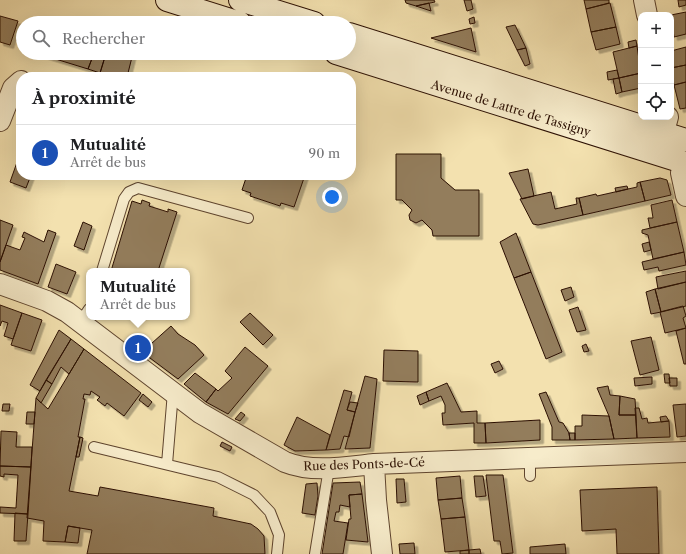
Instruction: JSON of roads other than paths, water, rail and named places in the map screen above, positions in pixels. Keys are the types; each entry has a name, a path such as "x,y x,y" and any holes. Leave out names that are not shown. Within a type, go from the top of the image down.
{"street":[{"path":"167,0 218,16"},
{"path":"240,0 291,16"},
{"path":"644,0 646,12"},
{"name":"Avenue de Lattre de Tassigny","path":"356,36 666,125 686,140"},
{"name":"Avenue de Lattre de Tassigny","path":"356,59 685,163"},
{"path":"0,121 13,88 16,86"},
{"path":"685,163 681,173 686,196"},
{"name":"Rue des Ponts-de-Cé","path":"0,284 85,315"},
{"name":"Rue des Ponts-de-Cé","path":"91,320 173,392 200,413 285,462 297,467 329,468 374,464 530,467 686,452"},
{"path":"374,464 382,554"}],"lane":[{"path":"103,268 124,200 129,192 138,188 248,218"},
{"path":"167,464 173,392"},
{"path":"94,447 218,477 254,495 270,512 279,535 276,554"},
{"path":"315,554 329,468"}],"place":[{"name":"Mutualité","path":"138,348"}]}
